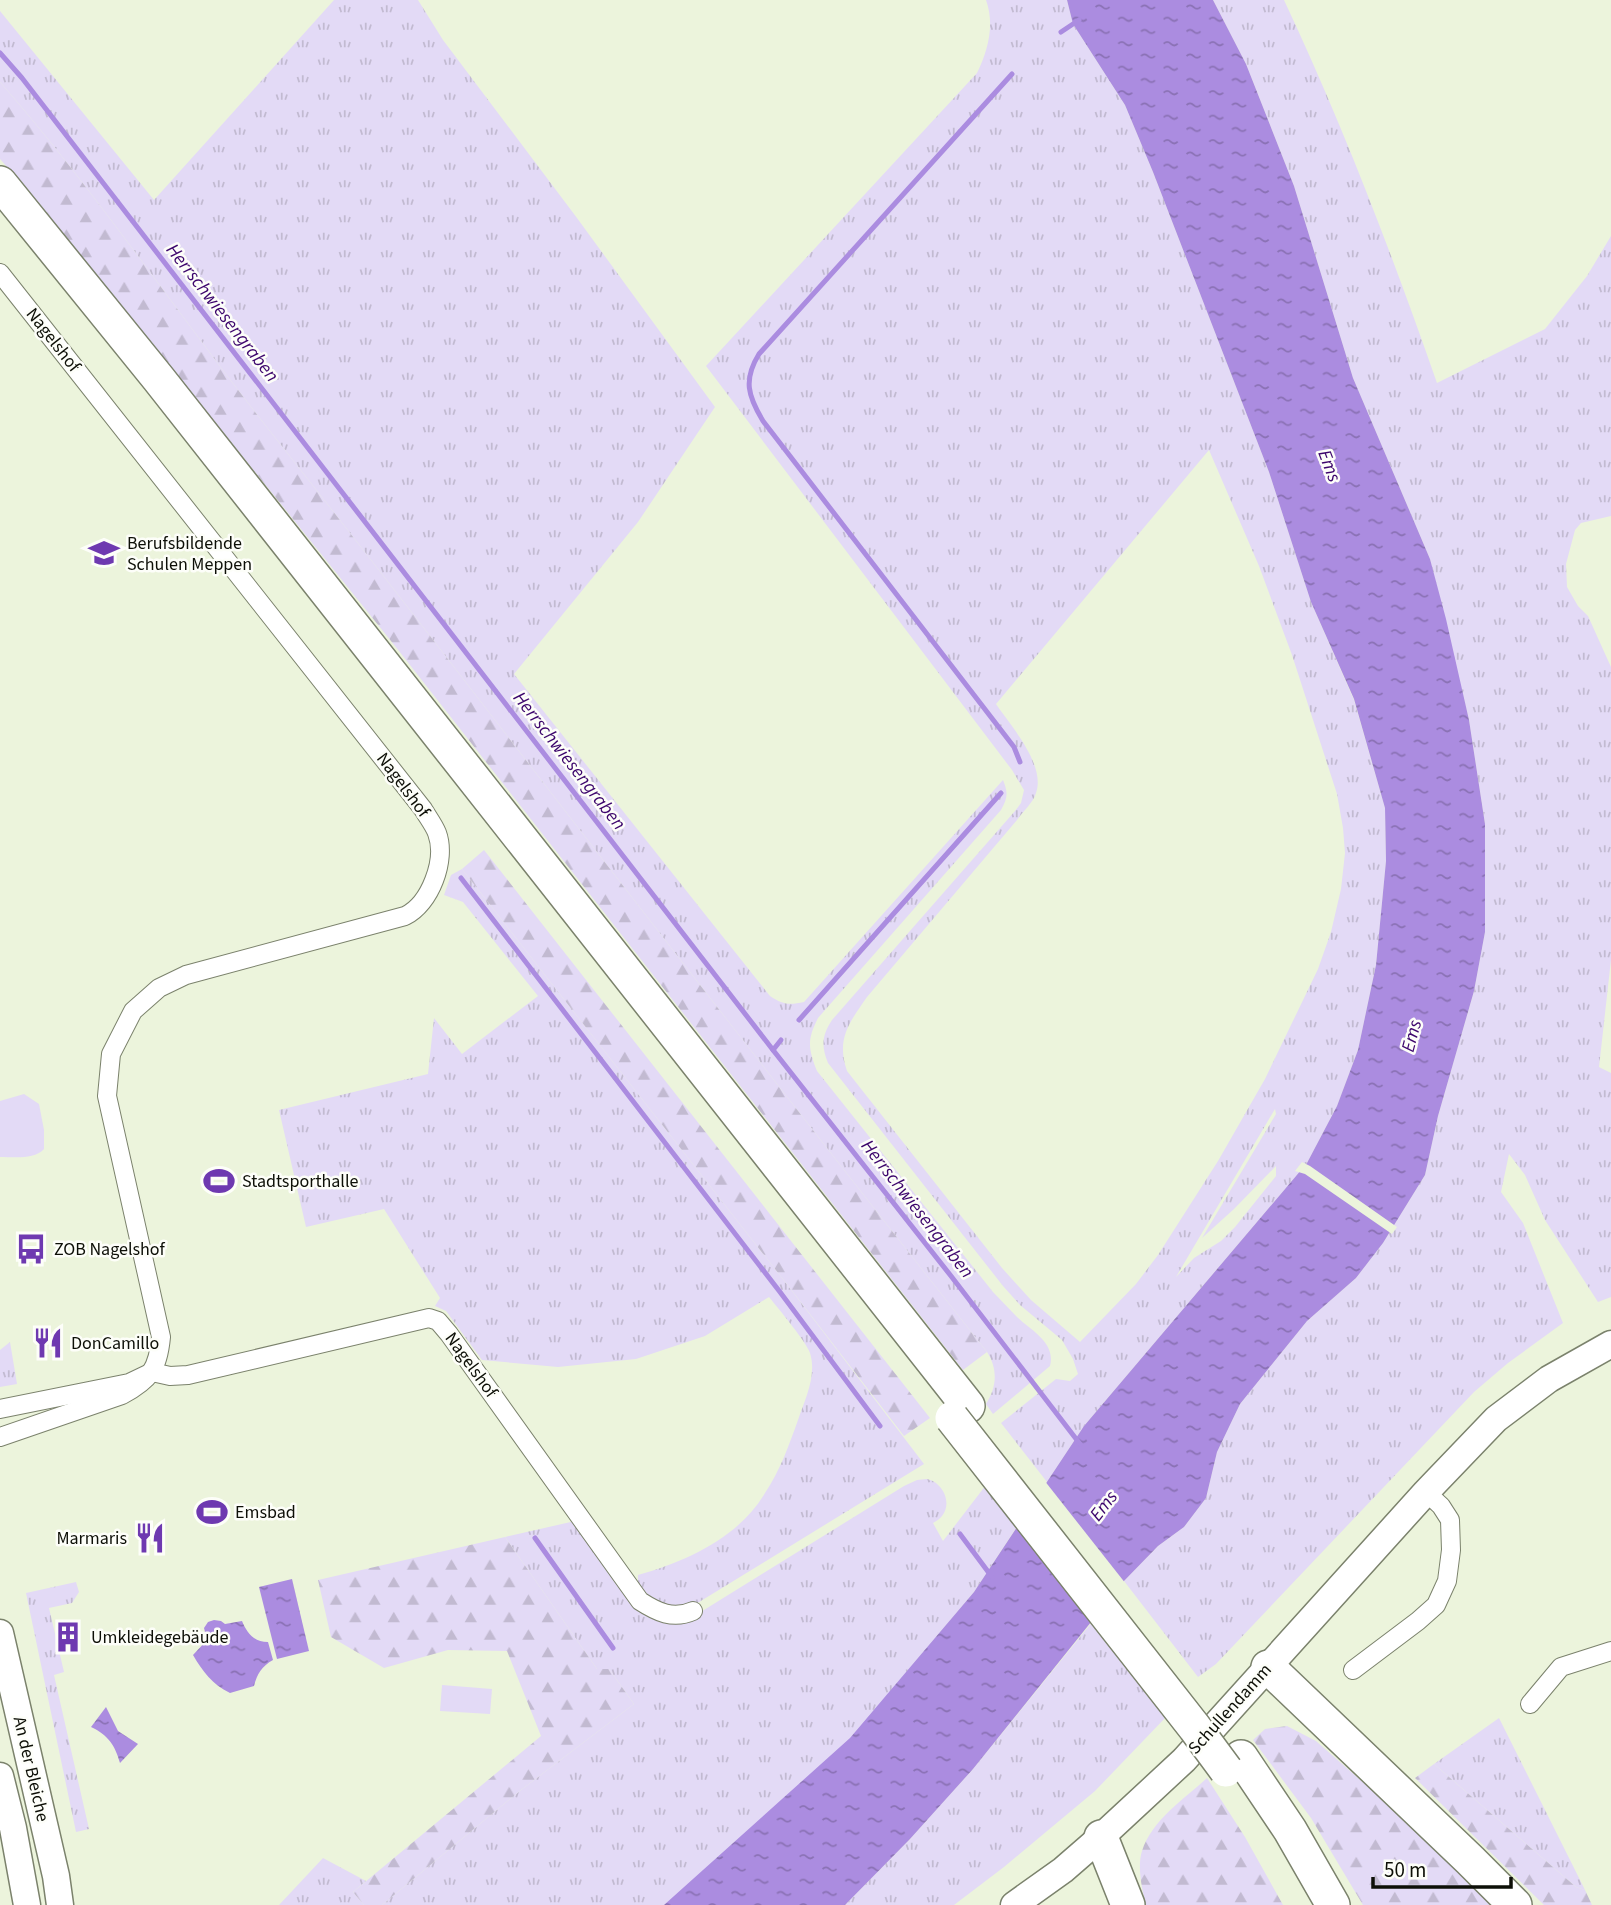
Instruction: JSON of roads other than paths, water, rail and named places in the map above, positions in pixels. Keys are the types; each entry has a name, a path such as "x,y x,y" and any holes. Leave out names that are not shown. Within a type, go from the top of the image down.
{"highway":[{"path":"0,183 158,378 960,1412 1234,1763 1290,1830 1334,1905"},
{"path":"0,214 960,1412"},
{"path":"1268,1667 1515,1905"},
{"path":"1234,1763 1274,1844 1310,1905"},
{"path":"1101,1837 1128,1905"}],"main road":[{"name":"Schullendamm","path":"1014,1905 1063,1870 1184,1760 1426,1492 1496,1419 1549,1378 1611,1344"},
{"name":"An der Bleiche","path":"0,1633 56,1876 60,1905"},
{"name":"An der Bleiche","path":"0,1776 27,1905"}],"street":[{"name":"Nagelshof","path":"0,273 423,809 438,834 440,858 432,884 422,904 414,912 186,975 159,988 132,1011 111,1054 107,1096 161,1338 159,1358 152,1372 130,1383 0,1409"},
{"name":"Nagelshof","path":"152,1372 170,1376 188,1375 420,1319 438,1321 640,1601 653,1610 671,1616 693,1611"},
{"path":"0,1437 122,1395 141,1384 152,1372"},
{"path":"0,1452 20,1431"},
{"path":"1353,1670 1436,1605 1447,1581 1451,1550 1450,1520 1441,1506 1426,1492"},
{"path":"1530,1704 1561,1667 1611,1651"}],"water":[{"name":"Ems","path":"1067,0 1213,0 1246,64 1294,186 1353,378 1430,559 1446,619 1469,720 1485,824 1485,932 1474,991 1438,1116 1425,1175 1383,1243 1356,1278 1307,1321 1240,1404 1217,1452 1206,1498 1184,1527 1158,1546 1124,1581 973,1769 845,1905 664,1905 850,1738 974,1592 1084,1426 1307,1163 1337,1106 1358,1050 1376,965 1386,861 1385,808 1354,699 1311,602 1269,472 1153,172 1125,105 1073,24"},
{"path":"292,1579 309,1651 277,1659 259,1587"},
{"path":"214,1620 225,1624 242,1621 252,1636 268,1642 273,1660 260,1671 254,1686 230,1693 213,1682 193,1655 207,1640 204,1628 208,1622"},
{"path":"106,1707 118,1731 138,1744 120,1763 110,1741 91,1727"}],"waterway":[{"path":"1061,32 1079,20"},
{"name":"Herrschwiesengraben","path":"0,53 1080,1444"},
{"path":"1012,74 759,354 751,372 749,388 763,421 1014,747 1020,762"},
{"path":"799,1020 1001,793"},
{"path":"461,878 880,1426"},
{"path":"773,1050 781,1040"},
{"path":"960,1534 992,1577"},
{"path":"535,1538 613,1648"}],"place":[{"name":"Berufsbildende Schulen Meppen","path":"104,553"},
{"name":"Stadtsporthalle","path":"219,1181"},
{"name":"ZOB Nagelshof","path":"31,1249"},
{"name":"DonCamillo","path":"48,1343"},
{"name":"Emsbad","path":"212,1512"},
{"name":"Marmaris","path":"150,1538"},
{"name":"Umkleidegebäude","path":"68,1637"}]}
